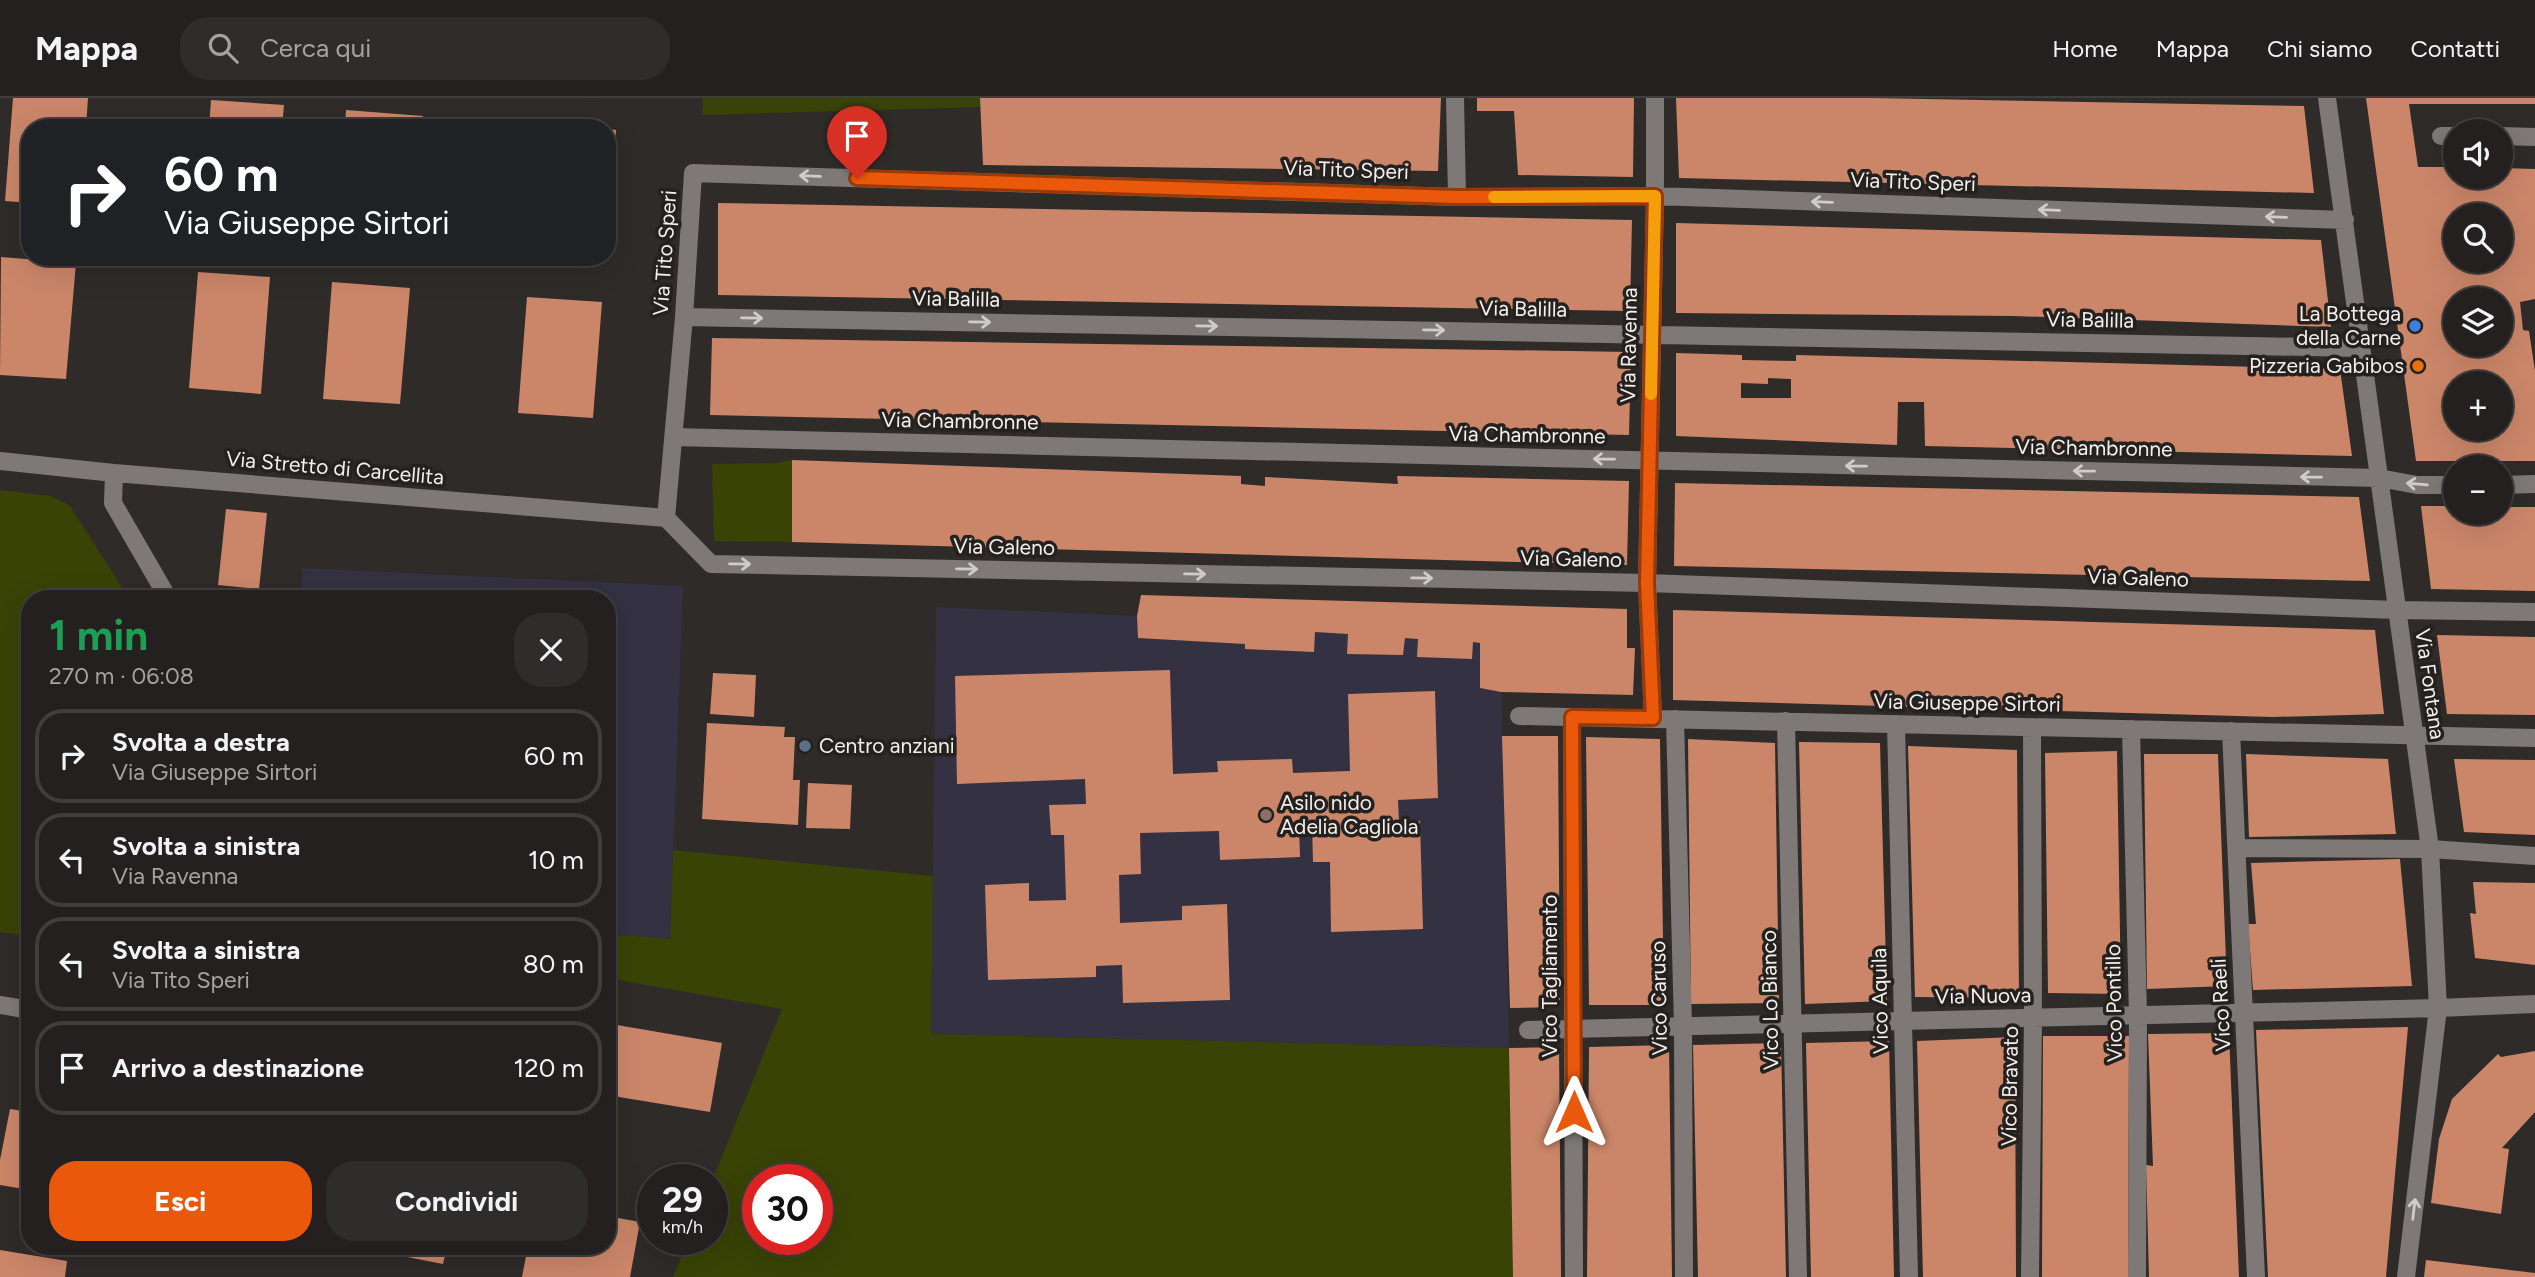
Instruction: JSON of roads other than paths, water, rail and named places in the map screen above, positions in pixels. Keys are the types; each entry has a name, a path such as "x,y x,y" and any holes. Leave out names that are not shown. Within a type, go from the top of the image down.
{"street":[{"path":"1455,98 1457,197"},
{"name":"Via Ravenna","path":"1653,718 1647,583 1655,98"},
{"name":"Via Fontana","path":"2327,98 2430,849 2438,1008 2406,1277"},
{"path":"2513,136 2535,137"},
{"name":"Via Tito Speri","path":"666,518 684,317 693,173 1457,197 1655,196 2344,220"},
{"name":"Via Balilla","path":"684,317 2361,348"},
{"name":"Via Chambronne","path":"673,437 2379,478 2417,485 2443,485"},
{"name":"Via Stretto di Carcellita","path":"0,461 114,473 666,518"},
{"path":"114,473 113,503 163,590"},
{"path":"2513,485 2535,484"},
{"name":"Via Galeno","path":"666,518 711,564 1647,583 2398,610 2535,612"},
{"name":"Via Giuseppe Sirtori","path":"1519,716 2535,738"},
{"name":"Vico Tagliamento","path":"1572,717 1574,1277"},
{"name":"Vico Caruso","path":"1675,719 1683,1026 1684,1277"},
{"name":"Vico Lo Bianco","path":"1786,722 1798,1277"},
{"name":"Vico Aquila","path":"1896,724 1909,1277"},
{"name":"Vico Bravato","path":"2030,1277 2032,727"},
{"name":"Vico Pontillo","path":"2131,729 2138,1015 2137,1277"},
{"name":"Vico Raeli","path":"2231,731 2256,1277"},
{"path":"2236,848 2430,849 2535,856"},
{"name":"Via Nuova","path":"1528,1030 2438,1008 2535,1003"},
{"path":"0,1004 21,1008"}],"place":[{"name":"La Bottega della Carne","path":"2415,326"},
{"name":"Pizzeria Gabibos","path":"2418,366"},
{"name":"Centro anziani","path":"805,746"},
{"name":"Asilo nido Adelia Cagliola","path":"1266,815"}]}
